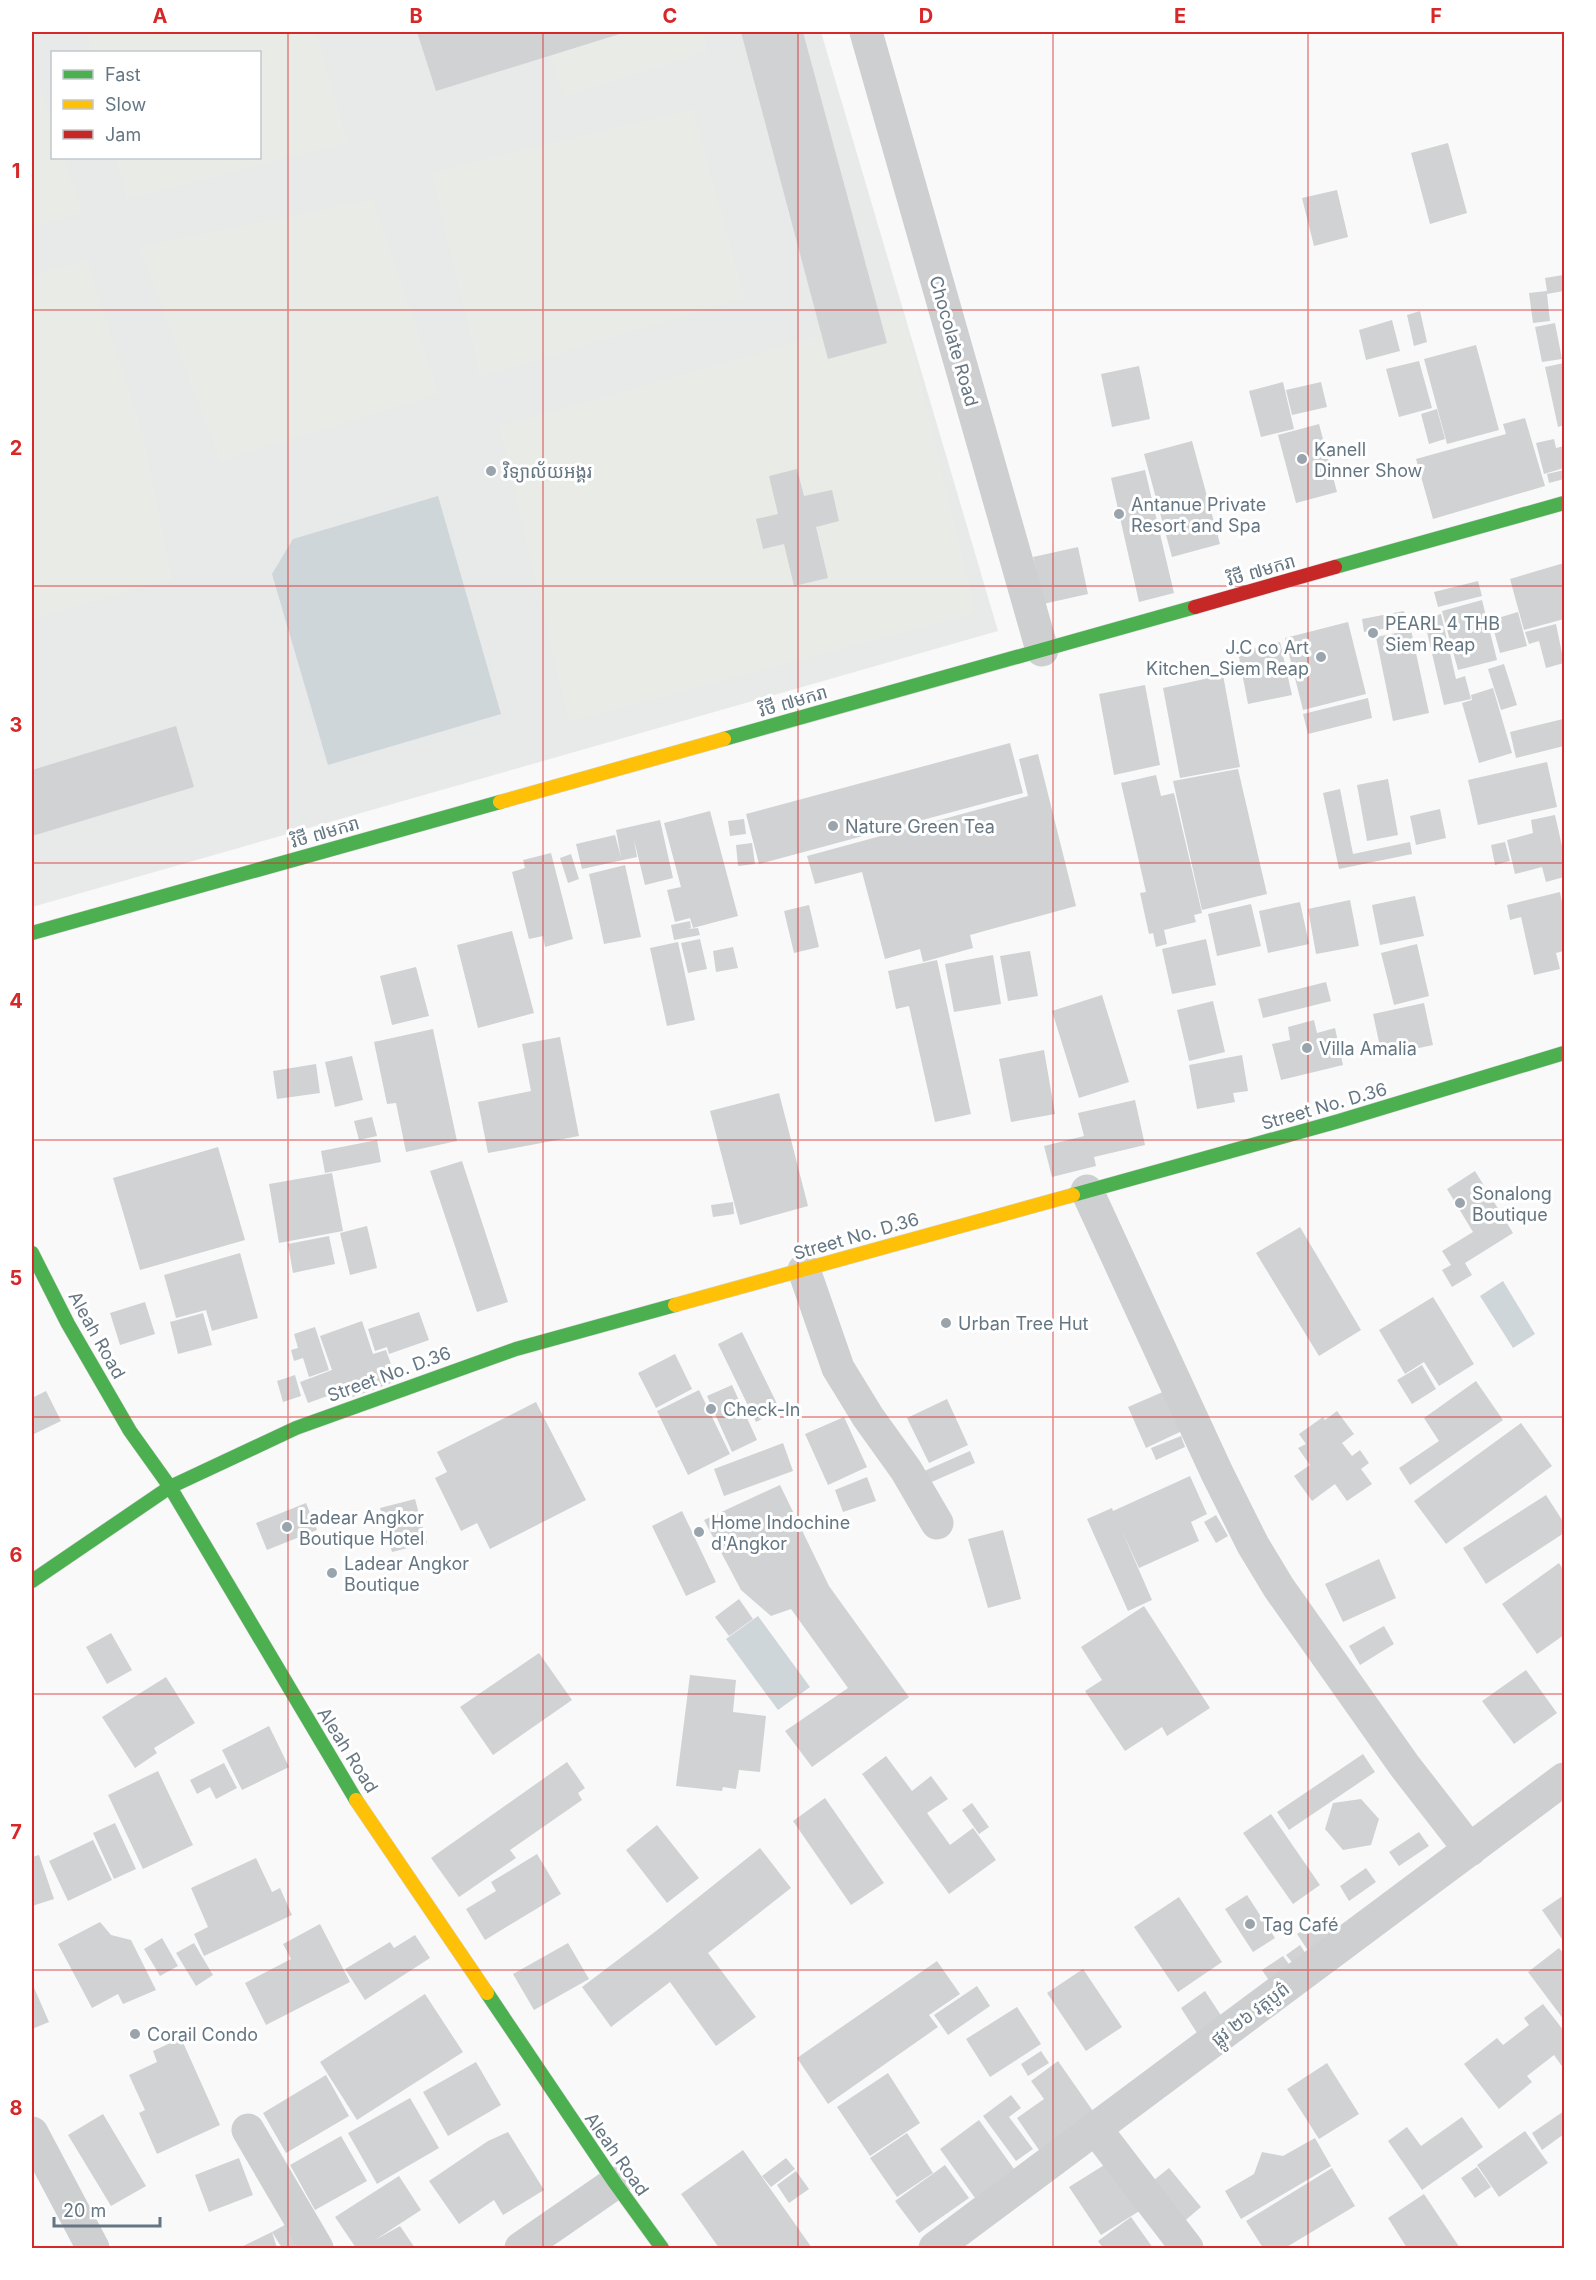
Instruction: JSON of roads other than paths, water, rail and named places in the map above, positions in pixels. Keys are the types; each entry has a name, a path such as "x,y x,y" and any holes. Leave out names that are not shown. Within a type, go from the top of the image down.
{"street":[{"name":"Chocolate Road","path":"866,32 1042,650"},
{"name":"វិថី ៧មករា","path":"32,933 1564,503"},
{"name":"Street No. D.36","path":"32,1581 170,1486 296,1428 439,1375 516,1349 1339,1121 1564,1053"},
{"path":"1087,1191 1217,1473 1253,1545 1279,1588 1404,1765 1470,1850"},
{"name":"Aleah Road","path":"32,1253 68,1324 130,1431 170,1486 342,1779 615,2183 662,2248"},
{"path":"804,1270 838,1368 868,1417 906,1470 937,1522"},
{"name":"ផ្លូវ ២៦ វត្តបូព៌","path":"934,2248 1564,1779"},
{"path":"1095,2128 1187,2248"},
{"path":"248,2130 317,2248"},
{"path":"32,2133 93,2248"},
{"path":"521,2248 615,2183"}],"place":[{"name":"Kanell Dinner Show","path":"1302,459"},
{"name":"វិទ្យាល័យអង្គរ","path":"491,471"},
{"name":"Antanue Private Resort and Spa","path":"1119,514"},
{"name":"PEARL 4 THB Siem Reap","path":"1373,633"},
{"name":"J.C co Art Kitchen_Siem Reap","path":"1321,657"},
{"name":"Nature Green Tea","path":"833,826"},
{"name":"Villa Amalia","path":"1307,1048"},
{"name":"Sonalong Boutique","path":"1460,1203"},
{"name":"Urban Tree Hut","path":"946,1323"},
{"name":"Check-In","path":"711,1409"},
{"name":"Ladear Angkor Boutique Hotel","path":"287,1527"},
{"name":"Home Indochine d'Angkor","path":"699,1532"},
{"name":"Ladear Angkor Boutique","path":"332,1573"},
{"name":"Tag Café","path":"1250,1924"},
{"name":"Corail Condo","path":"135,2034"}]}
